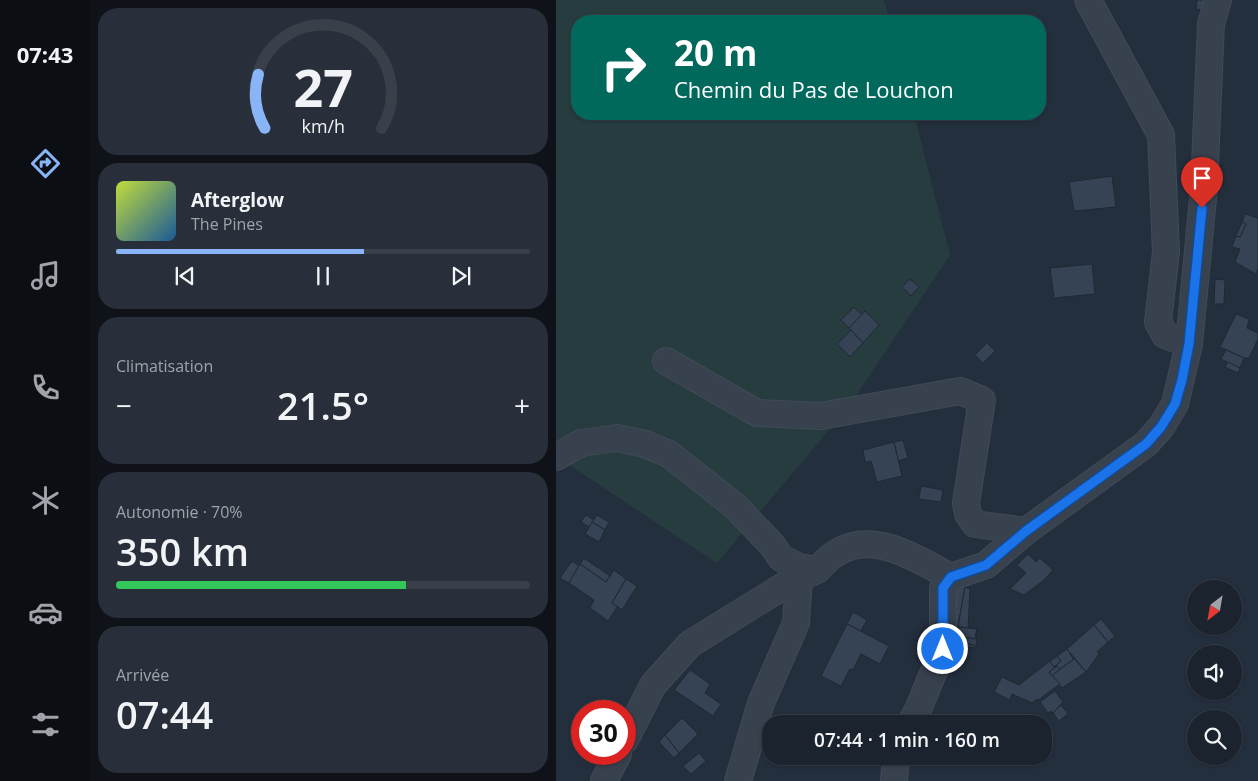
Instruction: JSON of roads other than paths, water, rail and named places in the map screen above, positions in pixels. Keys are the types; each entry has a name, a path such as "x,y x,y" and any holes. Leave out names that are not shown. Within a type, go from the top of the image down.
{"street":[{"path":"1088,0 1161,135 1166,252 1158,322 1165,335 1189,344"},
{"path":"916,715 943,649 943,588 951,577 986,565 1026,531 1146,444 1161,427 1175,404 1189,344 1204,188 1211,24 1218,0"},
{"path":"666,360 757,413 821,416 960,390 982,400 966,503 968,514 975,524 1026,531"},
{"path":"556,456 580,443 617,438 645,444 669,454 735,506 781,558 808,574"},
{"path":"636,718 653,685 690,644 808,574 838,552 858,545 897,549 951,577"},
{"path":"738,781 761,702 796,623 808,574"},
{"path":"604,781 612,765"},
{"path":"894,781 895,765"}]}
